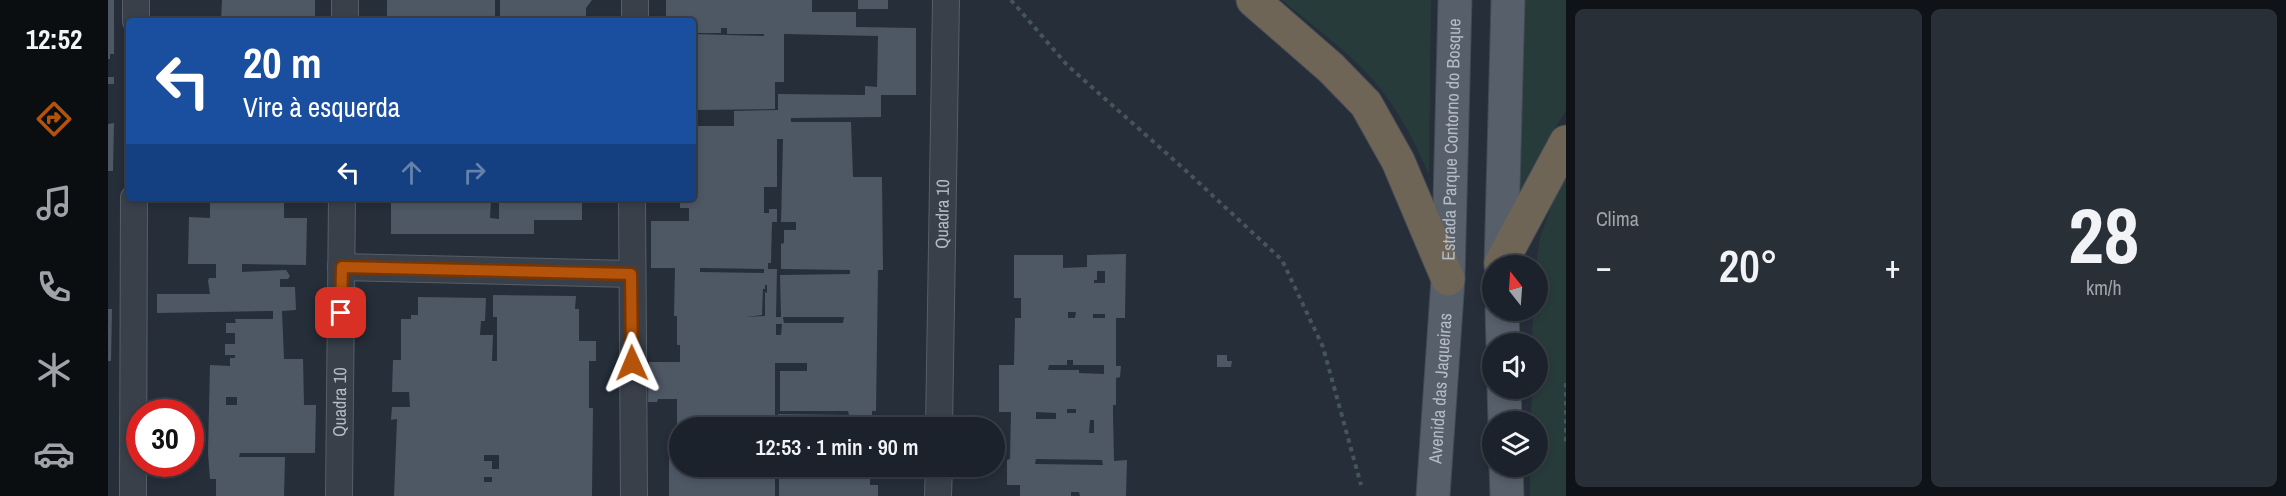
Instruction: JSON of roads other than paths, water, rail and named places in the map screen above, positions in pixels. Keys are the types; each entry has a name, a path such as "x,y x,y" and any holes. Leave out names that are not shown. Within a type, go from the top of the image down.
{"highway":[{"path":"1253,0 1332,68 1366,104 1398,161 1448,279"},
{"path":"1506,255 1566,142"}],"main road":[{"name":"Estrada Parque Contorno do Bosque","path":"1448,279 1455,0"},
{"path":"1501,255 1508,0"},
{"name":"Avenida das Jaqueiras","path":"1433,496 1448,279"},
{"path":"1506,477 1507,496"}],"street":[{"path":"136,0 136,18"},
{"path":"345,0 345,18"},
{"path":"635,0 635,18"},
{"name":"Quadra 10","path":"939,417 946,0"},
{"path":"133,496 134,201"},
{"name":"Quadra 10","path":"339,496 342,201"},
{"path":"632,201 634,496"},
{"path":"342,267 631,274"},
{"path":"938,496 939,477"}]}
